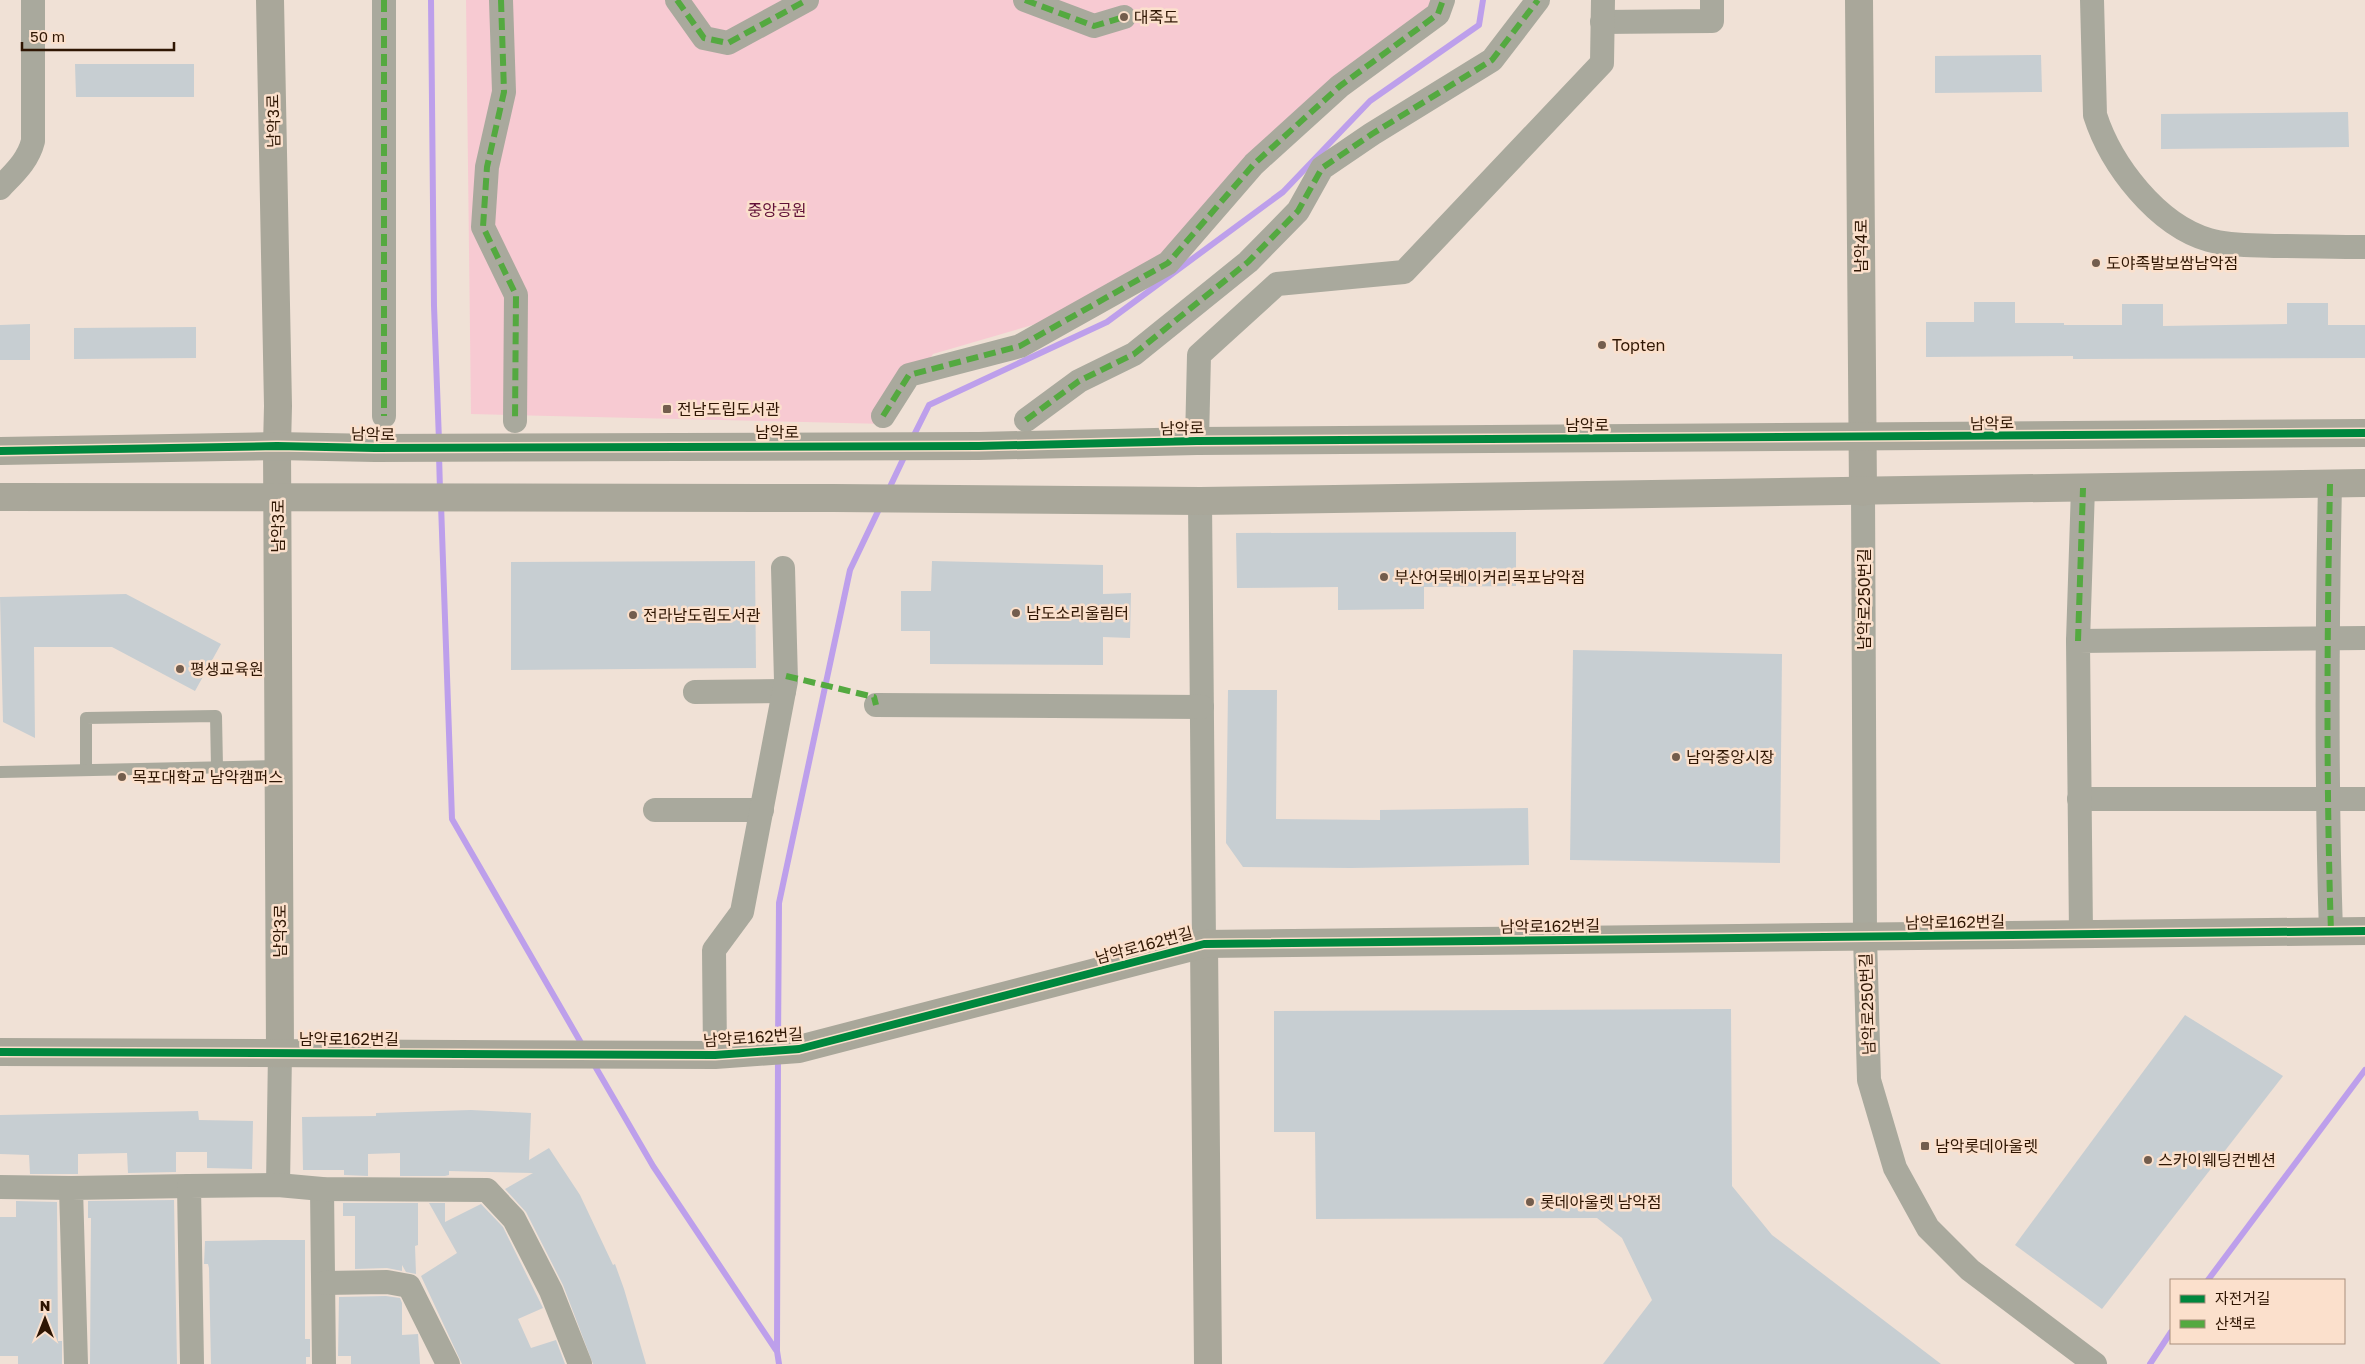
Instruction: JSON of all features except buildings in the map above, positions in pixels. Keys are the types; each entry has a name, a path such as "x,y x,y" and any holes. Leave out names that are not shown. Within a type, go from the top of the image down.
{"street":[{"path":"0,188 21,166 30,153 34,142 32,0"},
{"name":"남악3로","path":"270,0 278,406 280,1052"},
{"path":"384,0 384,416"},
{"path":"501,0 504,92 487,167 483,226 516,295 515,421"},
{"path":"677,0 704,38 728,43 807,0"},
{"path":"1025,0 1094,26 1124,17"},
{"path":"884,416 909,375 1020,346 1168,263 1254,164 1340,86 1438,14 1443,0"},
{"path":"1026,420 1079,381 1134,354 1248,262 1298,211 1322,168 1430,97 1492,60 1538,0"},
{"path":"1197,441 1199,355 1277,284 1404,272 1602,63 1602,11 1712,21 1712,0"},
{"name":"남악4로","path":"1859,0 1863,492"},
{"path":"2092,0 2095,115 2101,134 2113,159 2156,208 2184,229 2209,240 2234,245 2365,247"},
{"name":"남악로","path":"0,451 277,446 375,448 979,446 1197,441 1862,438 2365,433"},
{"path":"0,496 1200,501 2365,483"},
{"path":"2330,484 2326,639 2326,799 2331,932"},
{"path":"2081,934 2078,641 2083,488"},
{"name":"남악로250번길","path":"1863,492 1866,937 1869,1080 1895,1168 1928,1228 1970,1270 2093,1362"},
{"path":"1200,501 1208,1364"},
{"path":"722,1055 714,950 742,912 786,681 783,568"},
{"path":"2078,641 2365,638"},
{"path":"695,692 784,691"},
{"path":"876,705 1202,707"},
{"path":"2079,799 2365,799"},
{"path":"655,810 762,810"},
{"name":"남악로162번길","path":"0,1052 722,1055 799,1049 1204,944 2365,931"},
{"path":"278,1185 280,1052"},
{"path":"0,1187 71,1188 278,1185 322,1189 487,1190 514,1219 551,1291 580,1364"},
{"path":"190,1186 192,1364"},
{"path":"71,1188 76,1364"},
{"path":"322,1189 324,1364"},
{"path":"324,1284 387,1282 409,1286 448,1364"}],"lane":[{"path":"86,770 86,718 216,716 217,767"},
{"path":"0,772 279,766"}],"green space":[{"name":"중앙공원","path":"466,0 1442,0 1121,299 933,354 886,424 471,414"}],"waterway":[{"path":"431,0 434,306 439,441"},
{"path":"912,439 929,405 1107,322 1283,192 1370,101 1479,25 1483,0"},
{"path":"888,491 906,453"},
{"path":"439,454 440,491"},
{"path":"441,504 452,819 584,1048"},
{"path":"778,1045 779,903 850,570 881,505"},
{"path":"778,1058 777,1351 779,1364"},
{"path":"592,1061 653,1166 776,1350"},
{"path":"2209,1279 2365,1070"},
{"path":"2150,1364 2170,1334"}],"marked path":[{"path":"384,0 384,416"},
{"path":"501,0 504,92 487,167 483,227 516,295 515,421"},
{"path":"677,0 704,38 728,43 807,0"},
{"path":"1025,0 1094,26 1124,17"},
{"path":"883,416 909,375 1020,346 1168,263 1254,164 1340,86 1438,14 1443,0"},
{"path":"1026,420 1079,381 1134,354 1248,262 1298,211 1322,168 1372,134 1492,60 1538,0"},
{"path":"2330,484 2327,708 2331,932"},
{"path":"2078,641 2083,488"},
{"path":"786,676 874,697 876,705"}],"cycle path":[{"path":"0,451 277,446 375,448 979,446 1197,441 2365,433"},
{"path":"0,1052 715,1055 799,1049 1204,944 2365,931"}],"place":[{"name":"대죽도","path":"1124,17"},
{"name":"도야족발보쌈남악점","path":"2096,263"},
{"name":"Topten","path":"1602,345"},
{"name":"전남도립도서관","path":"667,409"},
{"name":"부산어묵베이커리목포남악점","path":"1384,577"},
{"name":"남도소리울림터","path":"1016,613"},
{"name":"전라남도립도서관","path":"633,615"},
{"name":"평생교육원","path":"180,669"},
{"name":"남악중앙시장","path":"1676,757"},
{"name":"목포대학교 남악캠퍼스","path":"122,777"},
{"name":"남악롯데아울렛","path":"1925,1146"},
{"name":"스카이웨딩컨벤션","path":"2148,1160"},
{"name":"롯데아울렛 남악점","path":"1530,1202"}]}
